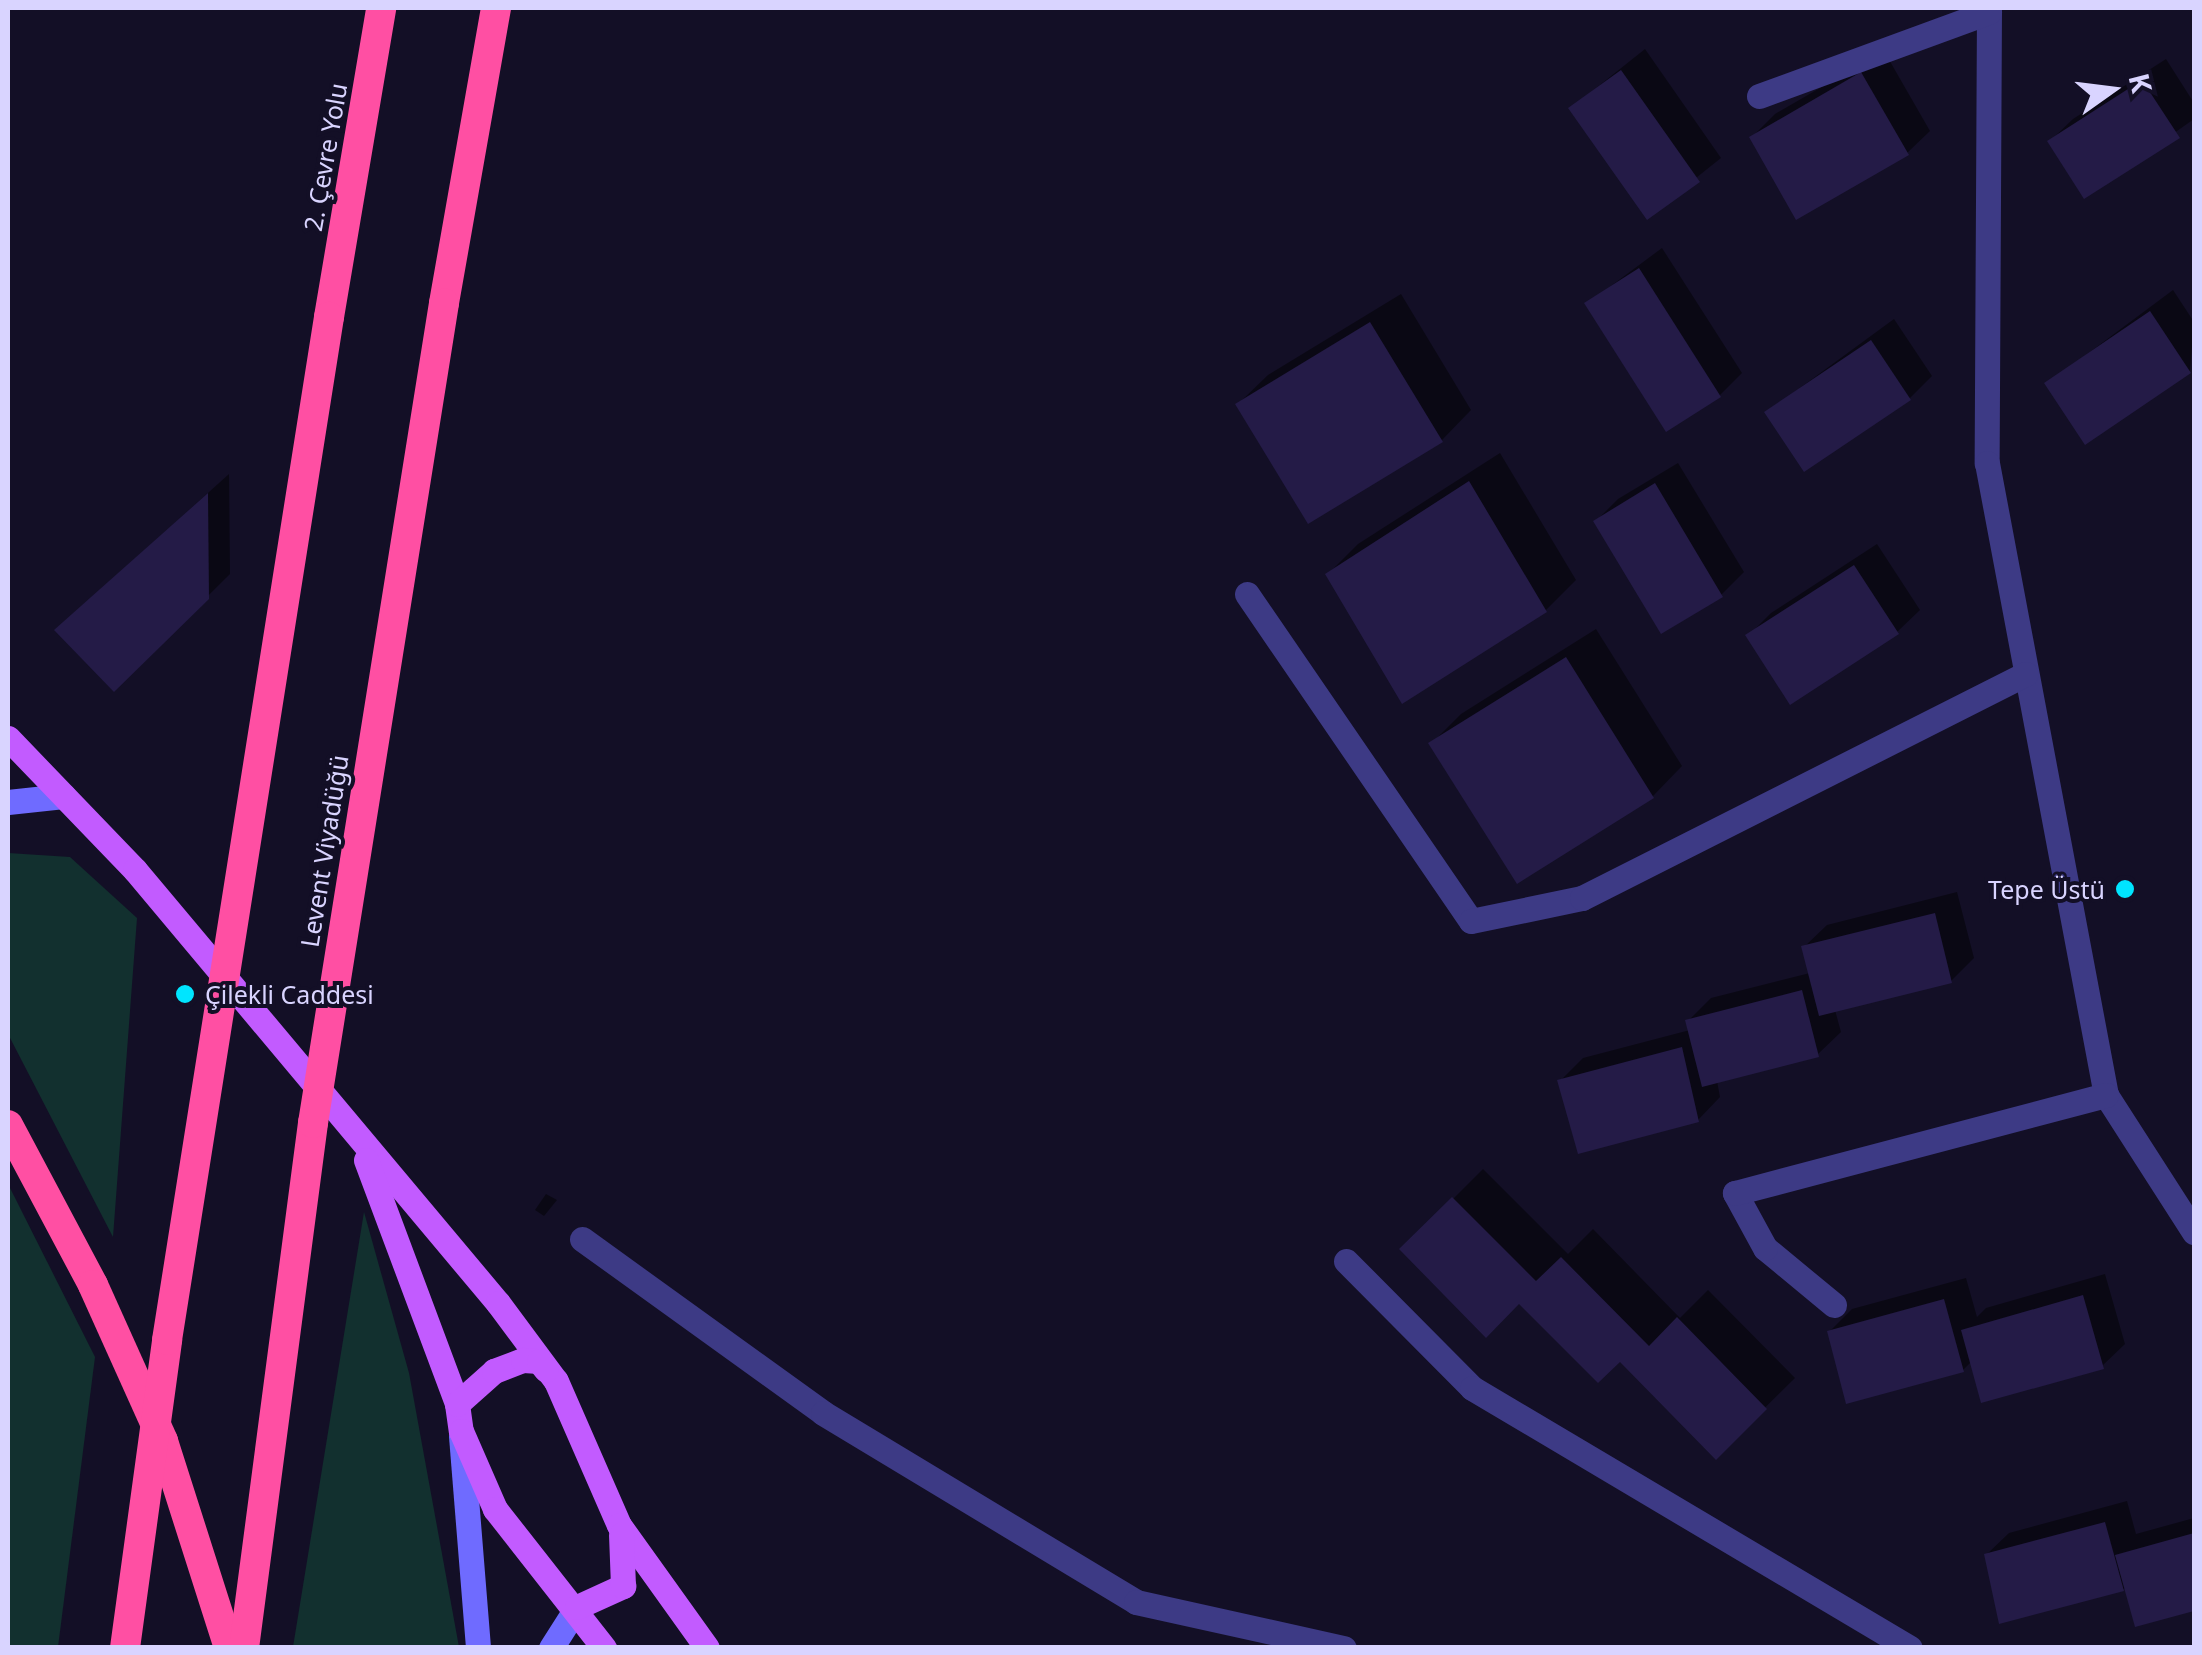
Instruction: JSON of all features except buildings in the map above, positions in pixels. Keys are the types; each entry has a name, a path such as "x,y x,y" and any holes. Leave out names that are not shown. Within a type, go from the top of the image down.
{"highway":[{"name":"2. Çevre Yolu","path":"125,1648 166,1340 381,8"},
{"name":"Levent Viyadüğü","path":"244,1648 318,1086 444,304 496,8"},
{"path":"8,1125 93,1284 162,1441 229,1648"}],"main road":[{"path":"8,738 135,870 360,1144 498,1303 556,1381 619,1525 707,1648"},
{"path":"8,802 64,796"},
{"path":"360,1144 457,1404 478,1648"},
{"path":"457,1404 494,1371 523,1360 539,1361 556,1381"},
{"path":"461,1431 496,1508 547,1580 577,1607 604,1648"},
{"path":"551,1648 577,1607 623,1586 619,1525"}],"street":[{"path":"1759,96 1989,10 1987,463 2106,1095 2194,1232"},
{"path":"1247,594 1472,921 1582,898 2026,674"},
{"path":"1834,1305 1765,1248 1735,1193 2106,1095"},
{"path":"582,1239 823,1413 1136,1602 1344,1648"},
{"path":"1346,1260 1472,1388 1910,1648"}],"green space":[{"path":"8,853 70,857 137,918 113,1237 8,1034"},
{"path":"8,1184 95,1357 58,1647 8,1647"},
{"path":"364,1212 409,1373 459,1647 293,1647"}],"place":[{"name":"Tepe Üstü","path":"2125,889"},
{"name":"Çilekli Caddesi","path":"185,994"}]}
